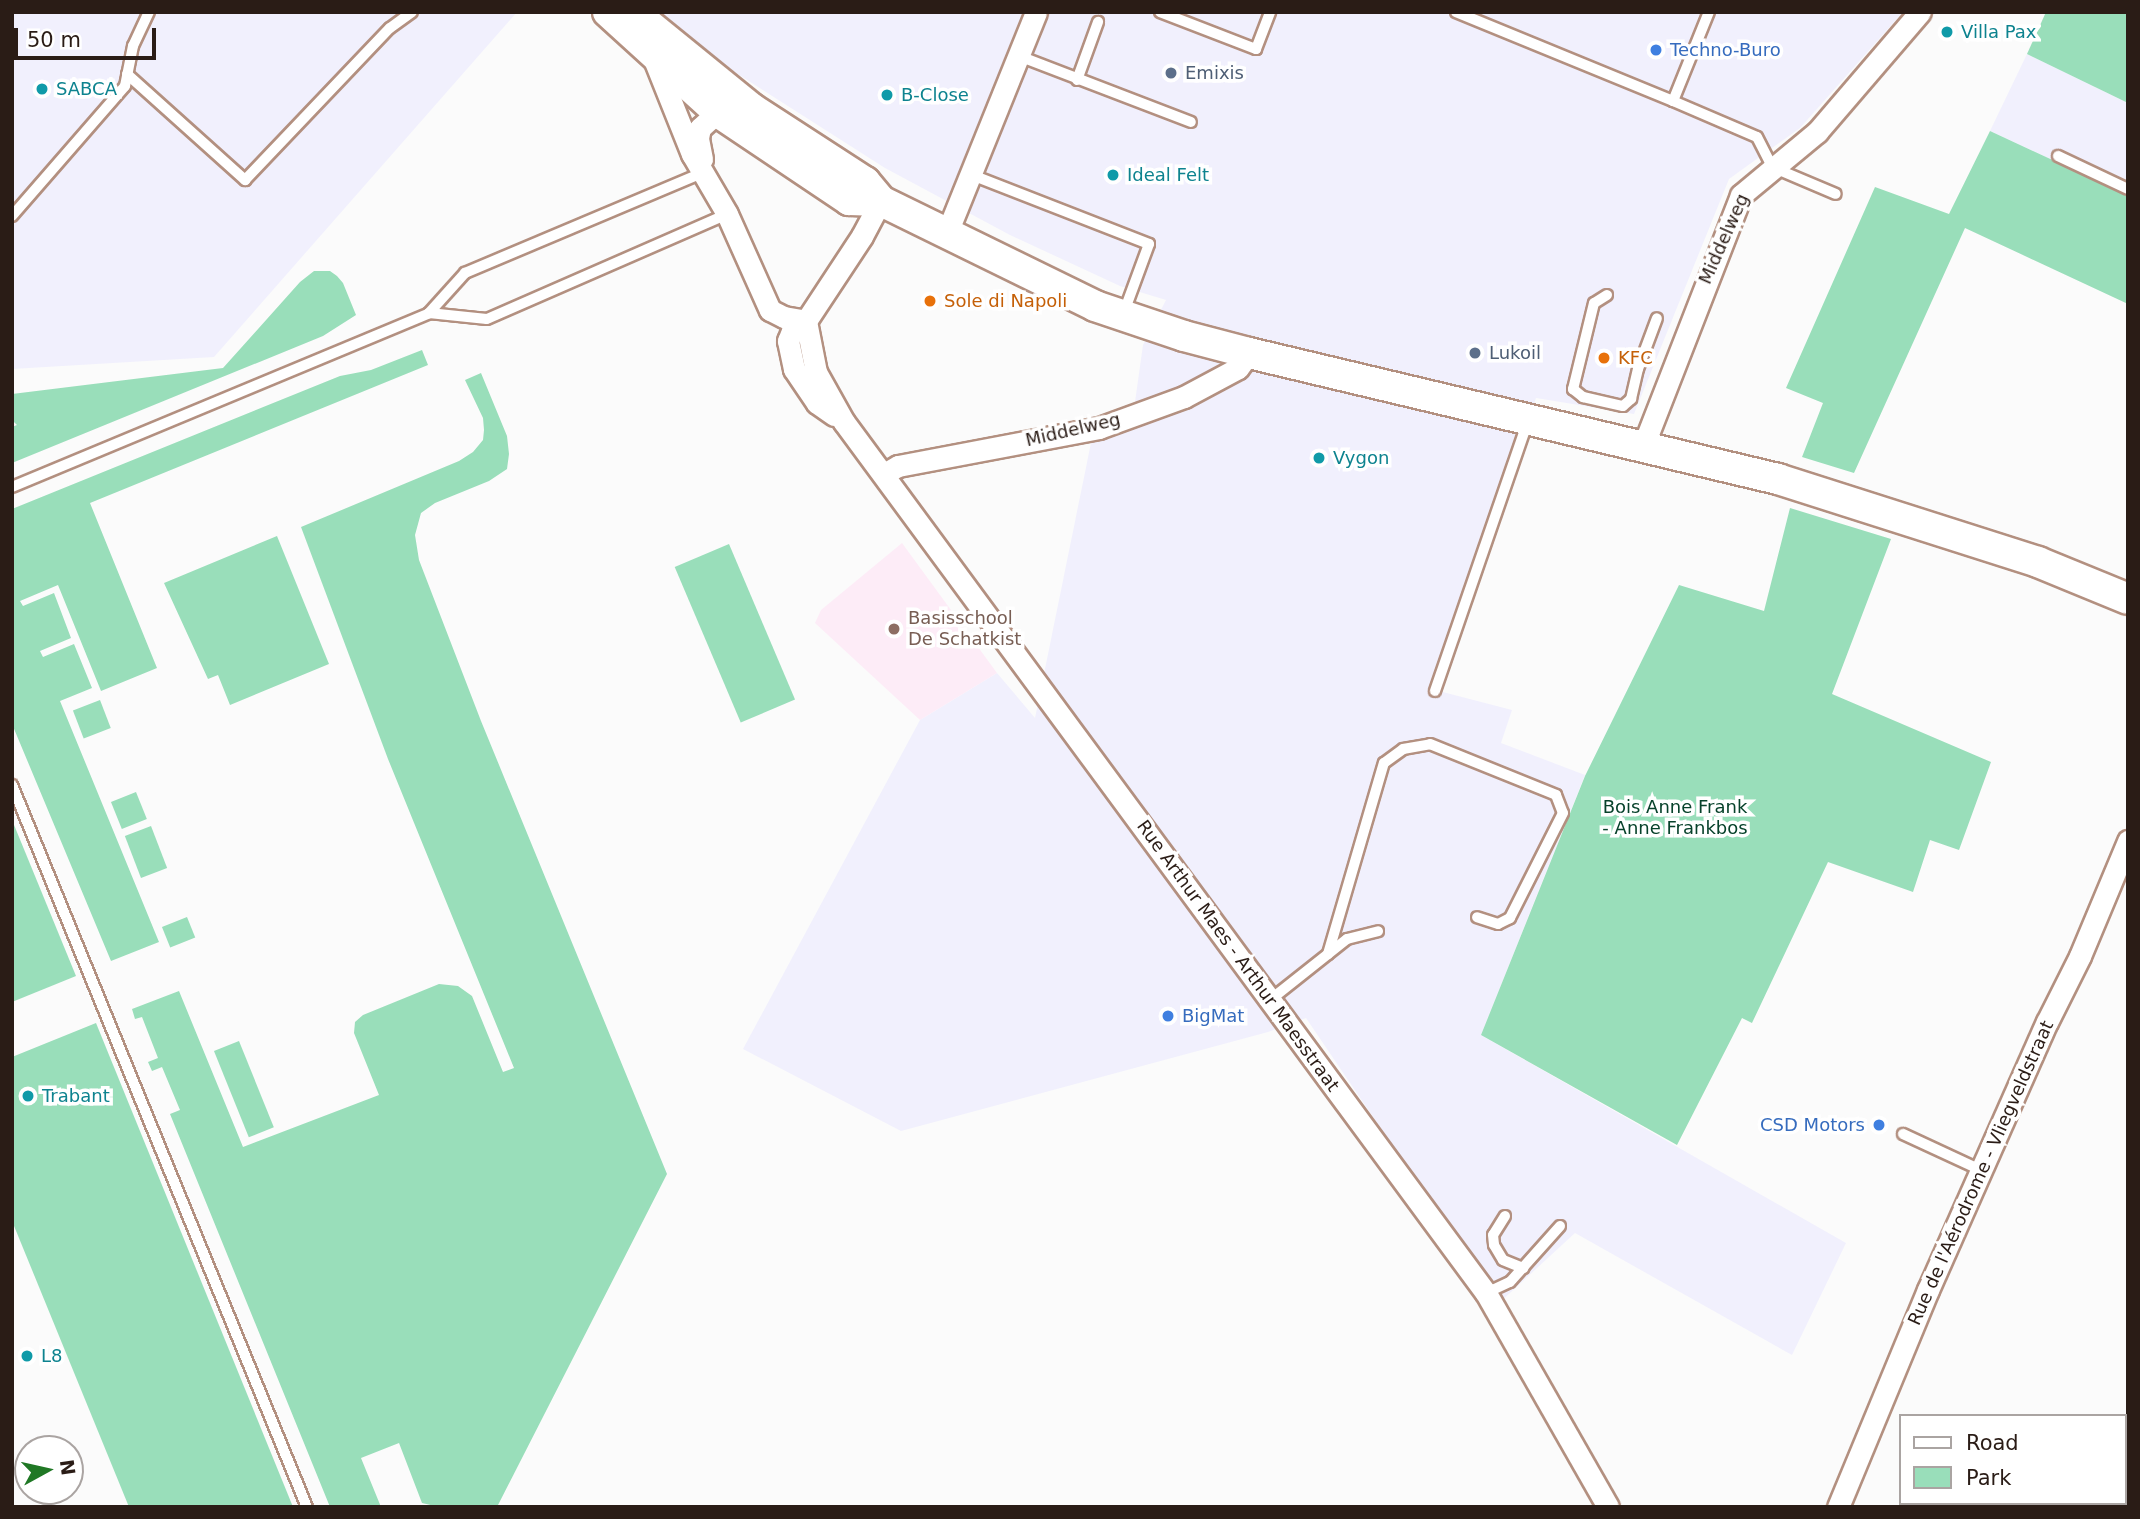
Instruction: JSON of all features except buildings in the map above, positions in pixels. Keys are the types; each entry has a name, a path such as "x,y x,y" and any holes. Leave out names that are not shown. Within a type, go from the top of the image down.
{"main road":[{"path":"608,12 718,112 834,192 849,200 880,201 1055,289 1123,315 1249,353 1644,444 1778,478 2038,562 2128,599"},
{"path":"633,12 751,108 804,145 847,168 866,182 880,201"}],"street":[{"path":"946,235 1036,12"},
{"name":"Middelweg","path":"1644,444 1734,208 1745,188 1817,132 1920,12"},
{"path":"652,54 692,154 727,214 770,310 784,317 806,321"},
{"path":"704,173 698,138 700,128 718,112 751,108"},
{"name":"Rue Arthur Maes - Arthur Maesstraat","path":"880,201 862,236 806,321 792,331 788,341 794,369 817,403 844,422 884,474 1486,1293 1608,1507"},
{"name":"Middelweg","path":"884,474 898,466 1099,428 1184,397 1238,368 1249,353"},
{"name":"Rue de l'Aérodrome - Vliegveldstraat","path":"1838,1507 1981,1170 2080,956 2128,841"}],"lane":[{"path":"12,216 125,86 133,46 149,12"},
{"path":"127,74 245,180 390,28 412,12"},
{"path":"1160,12 1256,49 1270,12"},
{"path":"1456,12 1757,137 1772,167 1836,194"},
{"path":"1672,101 1709,12"},
{"path":"1077,80 1098,22"},
{"path":"1019,56 1191,122"},
{"path":"2058,156 2128,189"},
{"path":"12,486 429,313 465,273 704,173"},
{"path":"972,175 1149,244 1123,315"},
{"path":"429,313 487,318 727,214"},
{"path":"1607,295 1594,303 1573,389 1583,397 1623,406 1631,399 1638,369 1657,318"},
{"path":"1435,691 1528,418"},
{"path":"1328,954 1384,763 1403,749 1430,744 1556,795 1563,813 1510,918 1498,924 1477,917"},
{"path":"12,785 307,1507"},
{"path":"1270,1000 1347,939 1378,931"},
{"path":"1903,1134 1981,1170"},
{"path":"1505,1216 1493,1235 1494,1245 1503,1260 1523,1268"},
{"path":"1486,1293 1510,1282 1560,1226"}],"shaded area":[{"path":"12,12 517,12 214,357 12,369"},
{"path":"658,12 1903,12 1800,128 1729,179 1634,414 1536,398 1435,690 1512,710 1501,743 1585,775 1481,1035 1846,1243 1792,1355 1575,1233 1499,1303 1306,1018 1268,1032 901,1131 743,1049 920,720 997,673 1035,718 1093,433 1134,409 1143,345 1166,300 1120,286 1010,235 885,168 722,64"},
{"path":"2027,54 2128,103 2128,195 1990,131"},
{"name":"Basisschool De Schatkist","path":"902,543 997,673 920,720 815,623 821,610"}],"green space":[{"path":"2046,12 2128,12 2128,103 2027,54"},
{"path":"1990,131 2128,195 2128,304 1965,228 1854,473 1802,457 1823,403 1786,388 1875,187 1949,214"},
{"path":"314,271 330,271 337,276 343,283 356,315 323,336 12,463 12,427 17,425 12,420 12,394 223,368 300,282"},
{"path":"422,350 428,365 90,503 157,668 101,691 58,585 20,601 23,606 54,593 71,638 40,651 43,657 74,644 92,688 60,701 159,942 111,961 12,724 12,509 340,376 371,370"},
{"path":"481,373 507,436 507,469 489,481 435,503 421,513 415,535 419,560 481,721 667,1174 497,1507 439,1507 422,1503 399,1443 361,1458 381,1507 330,1507 170,1114 180,1110 162,1067 152,1071 148,1062 158,1058 142,1017 135,1019 132,1009 179,991 243,1147 379,1095 354,1033 355,1022 363,1015 439,984 458,986 472,996 503,1072 514,1068 388,759 301,527 459,461 473,452 483,440 483,418 465,380"},
{"name":"Bois Anne Frank - Anne Frankbos","path":"1790,508 1891,539 1832,694 1991,762 1959,850 1930,840 1913,892 1828,862 1752,1023 1742,1018 1677,1145 1481,1035 1585,776 1679,585 1764,611"},
{"path":"277,536 329,664 230,705 218,675 208,679 164,583"},
{"path":"729,544 795,700 741,723 675,567"},
{"path":"100,700 111,728 84,738 73,710"},
{"path":"136,792 147,819 122,829 111,802"},
{"path":"12,820 76,976 12,1002"},
{"path":"151,826 167,868 141,878 125,836"},
{"path":"187,917 195,937 170,948 162,927"},
{"path":"96,1023 293,1507 129,1507 12,1221 12,1057"},
{"path":"239,1041 274,1127 249,1137 214,1051"}],"place":[{"name":"Villa Pax","path":"1947,32"},
{"name":"Techno-Buro","path":"1656,50"},
{"name":"Emixis","path":"1171,73"},
{"name":"SABCA","path":"42,89"},
{"name":"B-Close","path":"887,95"},
{"name":"Ideal Felt","path":"1113,175"},
{"name":"Sole di Napoli","path":"930,301"},
{"name":"Lukoil","path":"1475,353"},
{"name":"KFC","path":"1604,358"},
{"name":"Vygon","path":"1319,458"},
{"name":"Basisschool De Schatkist","path":"894,629"},
{"name":"BigMat","path":"1168,1016"},
{"name":"Trabant","path":"28,1096"},
{"name":"CSD Motors","path":"1879,1125"},
{"name":"L8","path":"27,1356"}]}
